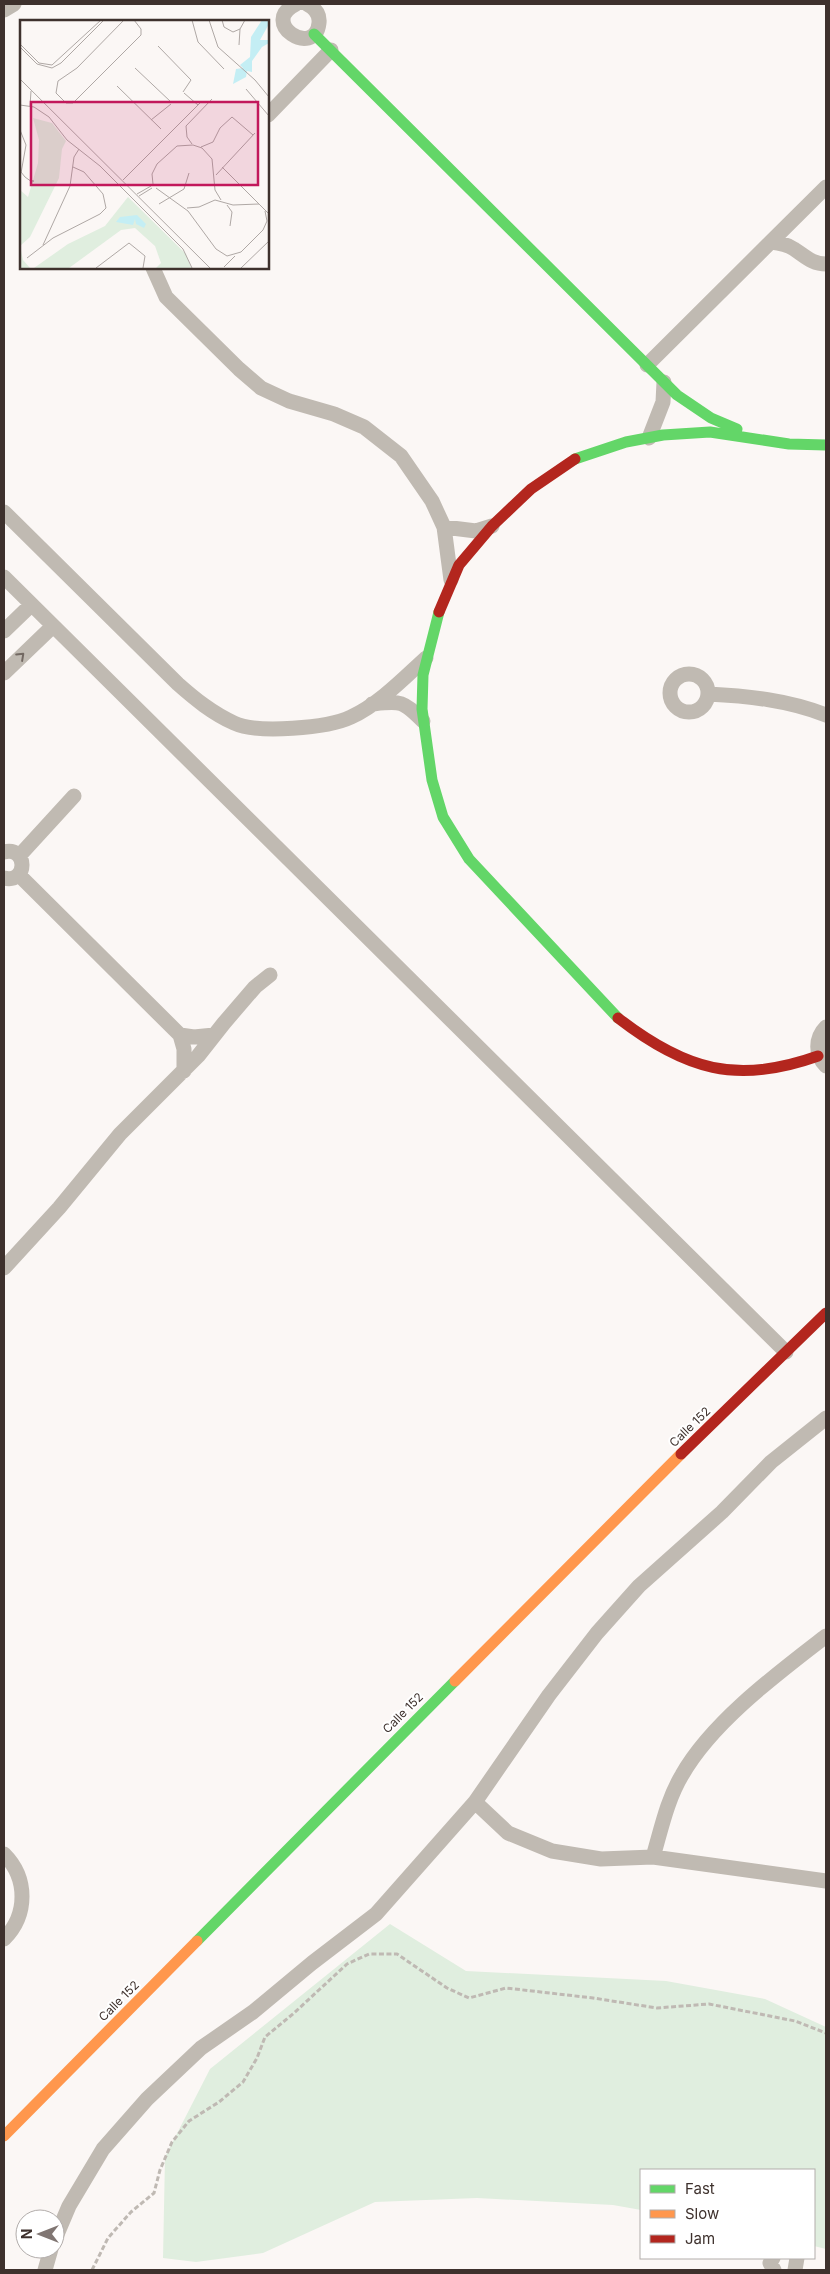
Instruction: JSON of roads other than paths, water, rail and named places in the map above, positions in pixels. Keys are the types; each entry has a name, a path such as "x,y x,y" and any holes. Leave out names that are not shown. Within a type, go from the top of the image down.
{"street":[{"path":"4,10 14,4"},
{"path":"296,4 286,11 284,16 285,28 292,36 298,38 309,37 314,34 319,23 317,11 308,4"},
{"path":"314,34 677,395 711,418 763,440"},
{"path":"269,114 331,50"},
{"path":"647,365 826,190"},
{"path":"771,242 783,244 809,260 826,264"},
{"path":"153,269 166,297 261,388 290,401 334,414 364,427 401,456 432,501 444,527 452,583"},
{"path":"649,438 663,402 664,382"},
{"path":"826,445 788,444 710,432 626,442 575,459 531,489 492,526 459,565 440,610 423,675 423,721 432,780 443,817 469,859 616,1017 640,1037 666,1052 691,1062 719,1069 749,1072 775,1070 803,1063 822,1061 819,1037 826,1027"},
{"path":"4,512 178,684 205,708 236,725 278,729 316,726 350,717 385,695 426,658"},
{"path":"444,527 476,531 492,526"},
{"path":"4,577 786,1352"},
{"path":"4,632 32,604"},
{"path":"4,673 53,626"},
{"path":"708,694 767,699 804,706 826,715"},
{"path":"371,704 396,702 406,704 423,721"},
{"path":"20,856 74,796"},
{"path":"4,852 14,851 23,862 23,869 19,875 14,878 4,878"},
{"path":"19,875 180,1035 184,1049 184,1070"},
{"path":"4,1268 59,1208 120,1134 198,1056 255,987 270,975"},
{"path":"180,1035 194,1037 214,1035"},
{"name":"Calle 152","path":"4,2136 604,1530 826,1313"},
{"path":"65,2215 103,2149 147,2099 201,2048 254,2012 312,1963 376,1914 475,1802 549,1695 597,1633 639,1586 722,1512 771,1462 826,1418"},
{"path":"653,1857 664,1819 681,1775 704,1745 742,1705 826,1636"},
{"path":"475,1802 508,1833 552,1851 601,1859 653,1857 826,1881"},
{"path":"4,1854 12,1862 22,1882 22,1911 14,1929 4,1938"},
{"path":"772,2259 770,2263 774,2270"}]}
